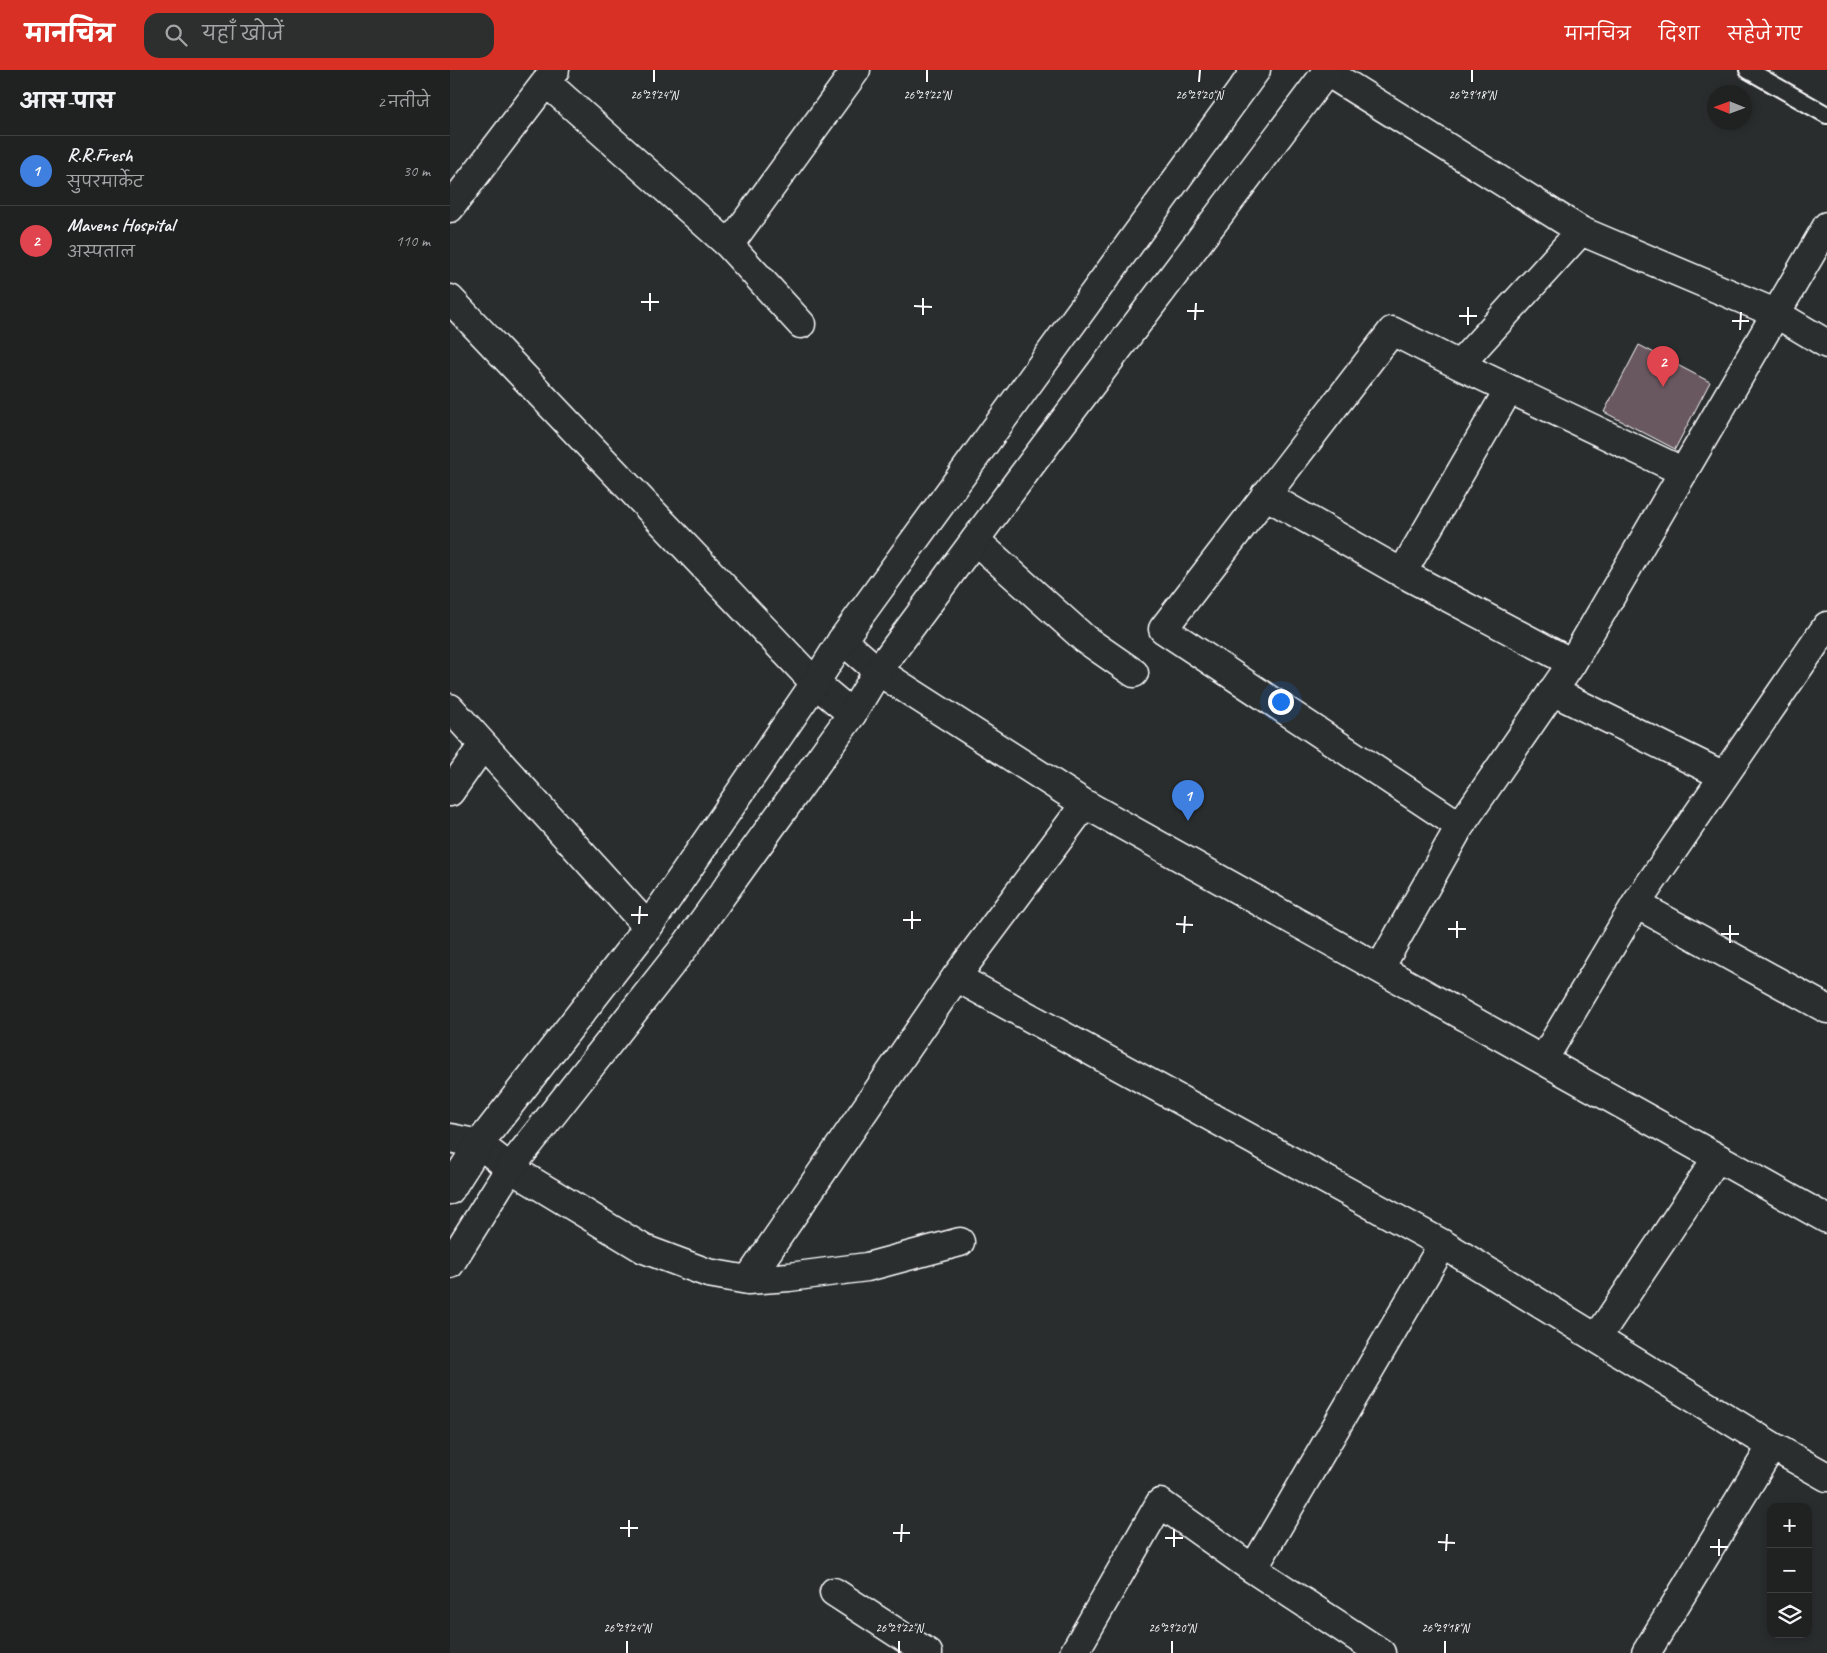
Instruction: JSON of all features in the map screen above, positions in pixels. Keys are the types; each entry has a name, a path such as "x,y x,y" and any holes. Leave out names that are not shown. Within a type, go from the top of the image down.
{"street":[{"path":"729,245 856,70"},
{"path":"450,1190 479,1144 648,927 815,683 842,640 1256,70"},
{"path":"450,1264 510,1168 686,945 852,714 878,671 1328,71 1581,231 1775,313 1827,344"},
{"path":"450,208 551,76 729,245 802,324"},
{"path":"1380,968 1460,826 1572,663 1827,226"},
{"path":"1459,365 1581,231"},
{"path":"450,299 815,683 852,714"},
{"path":"1460,826 1163,629 1392,331 1508,389 1684,472"},
{"path":"1402,573 1508,389"},
{"path":"1265,495 1402,573 1572,663"},
{"path":"975,540 1085,639 1134,673"},
{"path":"1543,1060 1636,904 1827,626"},
{"path":"842,640 878,671 1085,804 1827,1219"},
{"path":"1552,691 1724,776"},
{"path":"450,708 648,927"},
{"path":"450,792 483,745"},
{"path":"748,1280 956,978 1085,804"},
{"path":"1636,904 1827,1009"},
{"path":"956,978 1443,1244 1772,1446 1827,1477"},
{"path":"450,1138 479,1144 510,1168 644,1249 708,1274 748,1280 789,1277 867,1266 960,1242"},
{"path":"1597,1338 1717,1158"},
{"path":"1253,1569 1443,1244"},
{"path":"1646,1653 1772,1446"},
{"path":"1074,1653 1160,1503 1253,1569 1381,1653"},
{"path":"834,1592 928,1653"}],"lane":[{"path":"1748,70 1827,115"}],"building":[{"path":"1639,345 1710,382 1675,449 1604,412"}],"place":[{"name":"Mavens Hospital","path":"1663,387"},
{"name":"R.R.Fresh","path":"1188,821"}]}
